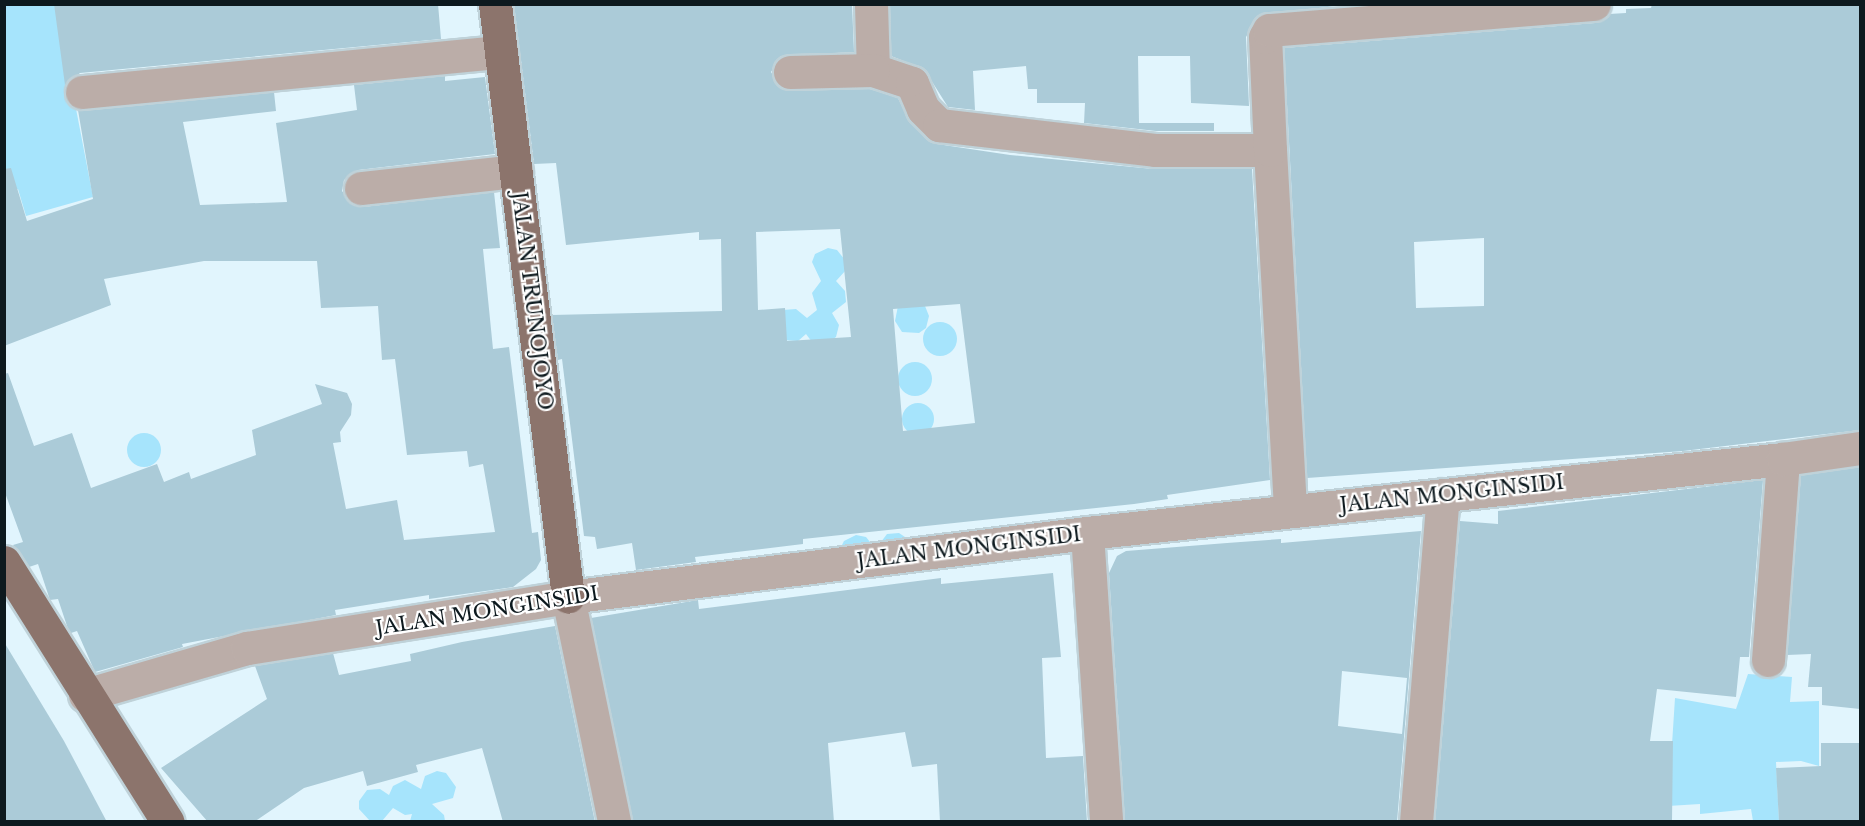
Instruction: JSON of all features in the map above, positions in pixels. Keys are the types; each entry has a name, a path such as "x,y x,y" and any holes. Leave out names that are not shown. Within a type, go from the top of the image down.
{"main road":[{"name":"JALAN TRUNOJOYO","path":"495,4 568,597"},
{"path":"4,562 168,822"}],"street":[{"path":"871,4 873,70"},
{"path":"1290,510 1265,18 1594,4"},
{"path":"82,92 501,52"},
{"path":"790,72 873,70 912,82 923,109 939,125 1155,150 1270,150"},
{"path":"361,188 516,171"},
{"name":"JALAN MONGINSIDI","path":"86,695 248,648 568,597 1087,533 1783,459 1860,448"},
{"path":"1768,660 1783,459"},
{"path":"1416,822 1443,495"},
{"path":"1087,533 1106,822"},
{"path":"568,597 614,822"}],"shaded area":[{"path":"5,5 56,5 93,197 26,216 18,189 5,193"},
{"path":"828,248 837,250 845,260 846,270 836,281 845,291 846,302 832,313 839,325 836,337 829,342 812,342 806,334 798,341 782,340 783,310 796,309 807,318 817,310 812,293 821,281 812,262 815,254"},
{"path":"898,306 925,306 929,316 926,328 919,333 902,332 895,321"},
{"path":"940,322 952,327 957,339 952,351 940,356 928,351 923,339 928,327"},
{"path":"915,362 927,367 932,379 927,391 915,396 903,391 898,379 903,367"},
{"path":"918,403 929,408 934,419 929,430 918,435 907,430 902,419 907,408"},
{"path":"144,433 156,438 161,450 156,462 144,467 132,462 127,450 132,438"},
{"path":"899,533 908,539 878,546 887,534"},
{"path":"856,535 866,537 874,547 840,549 844,541"},
{"path":"1748,674 1792,677 1790,702 1819,701 1819,766 1801,761 1776,762 1779,821 1753,821 1751,809 1700,814 1700,804 1668,806 1675,698 1736,709"},
{"path":"437,771 446,773 456,787 453,798 432,804 444,815 445,821 410,821 412,814 405,815 393,808 382,821 370,821 359,809 359,801 367,790 380,789 389,795 393,786 405,780 421,789 425,776"}],"building":[{"path":"54,4 438,4 441,39 80,73 65,85"},
{"path":"514,4 852,4 854,52 781,56 771,72 781,88 870,89 898,98 910,122 937,144 1010,155 1153,169 1252,169 1270,480 1167,495 1168,499 1134,504 803,539 803,544 695,557 696,562 636,570 632,543 597,549 595,537 584,536 562,359 558,360 552,315 722,311 721,239 699,240 699,232 566,245 556,163 534,164","holes":["840,229 851,337 787,341 785,308 758,310 756,232","960,304 975,423 903,431 893,309"]},
{"path":"890,4 1353,4 1259,15 1246,37 1249,106 1191,103 1190,56 1138,56 1139,123 1214,123 1214,131 1156,131 1084,123 1085,103 1037,103 1037,89 1028,89 1026,66 973,71 975,110 948,107 924,69 891,56"},
{"path":"1652,4 1860,4 1860,430 1683,451 1307,478 1284,48 1595,23 1609,14 1626,13 1626,9 1651,8","holes":["1484,238 1484,306 1416,308 1414,242"]},
{"path":"445,76 445,81 485,77 495,154 358,170 344,180 342,191 353,205 363,207 494,192 500,248 483,249 493,349 509,347 532,533 538,532 541,560 536,569 513,587 429,599 429,595 335,610 336,615 182,644 183,647 95,672 77,631 71,633 68,629 58,599 50,600 38,564 29,567 13,545 23,542 4,490 4,374 8,373 34,446 72,433 91,488 157,464 164,482 189,472 191,479 256,455 252,430 322,404 315,384 347,393 352,404 351,415 340,432 341,442 333,443 346,509 397,500 404,540 495,532 483,464 469,467 467,451 407,455 395,359 382,360 378,306 321,308 317,261 204,261 104,279 111,305 4,346 4,169 11,168 27,221 93,199 78,110 274,92 276,111 183,122 200,205 287,202 276,123 357,110 354,85"},
{"path":"1860,467 1860,709 1822,705 1822,687 1808,687 1811,654 1787,655 1801,475"},
{"path":"1763,480 1749,657 1740,657 1736,697 1657,689 1650,741 1673,741 1672,822 1435,822 1460,521 1498,524 1498,511"},
{"path":"1421,531 1397,822 1125,822 1109,573 1117,556 1126,551 1281,539 1281,543","holes":["1342,671 1407,678 1402,734 1338,726"]},
{"path":"1053,573 1061,657 1042,658 1046,758 1083,756 1087,822 940,822 937,764 912,767 905,732 828,743 834,822 632,822 591,618 698,600 699,609 941,578 941,584"},
{"path":"555,626 595,822 503,822 482,748 416,765 418,772 367,786 363,771 304,788 254,822 208,822 161,768 267,699 255,666 333,653 339,675 411,661 410,654 462,642"},
{"path":"4,642 64,741 107,822 4,822"},
{"path":"1821,743 1860,743 1860,822 1779,822 1776,768 1821,766"}]}
